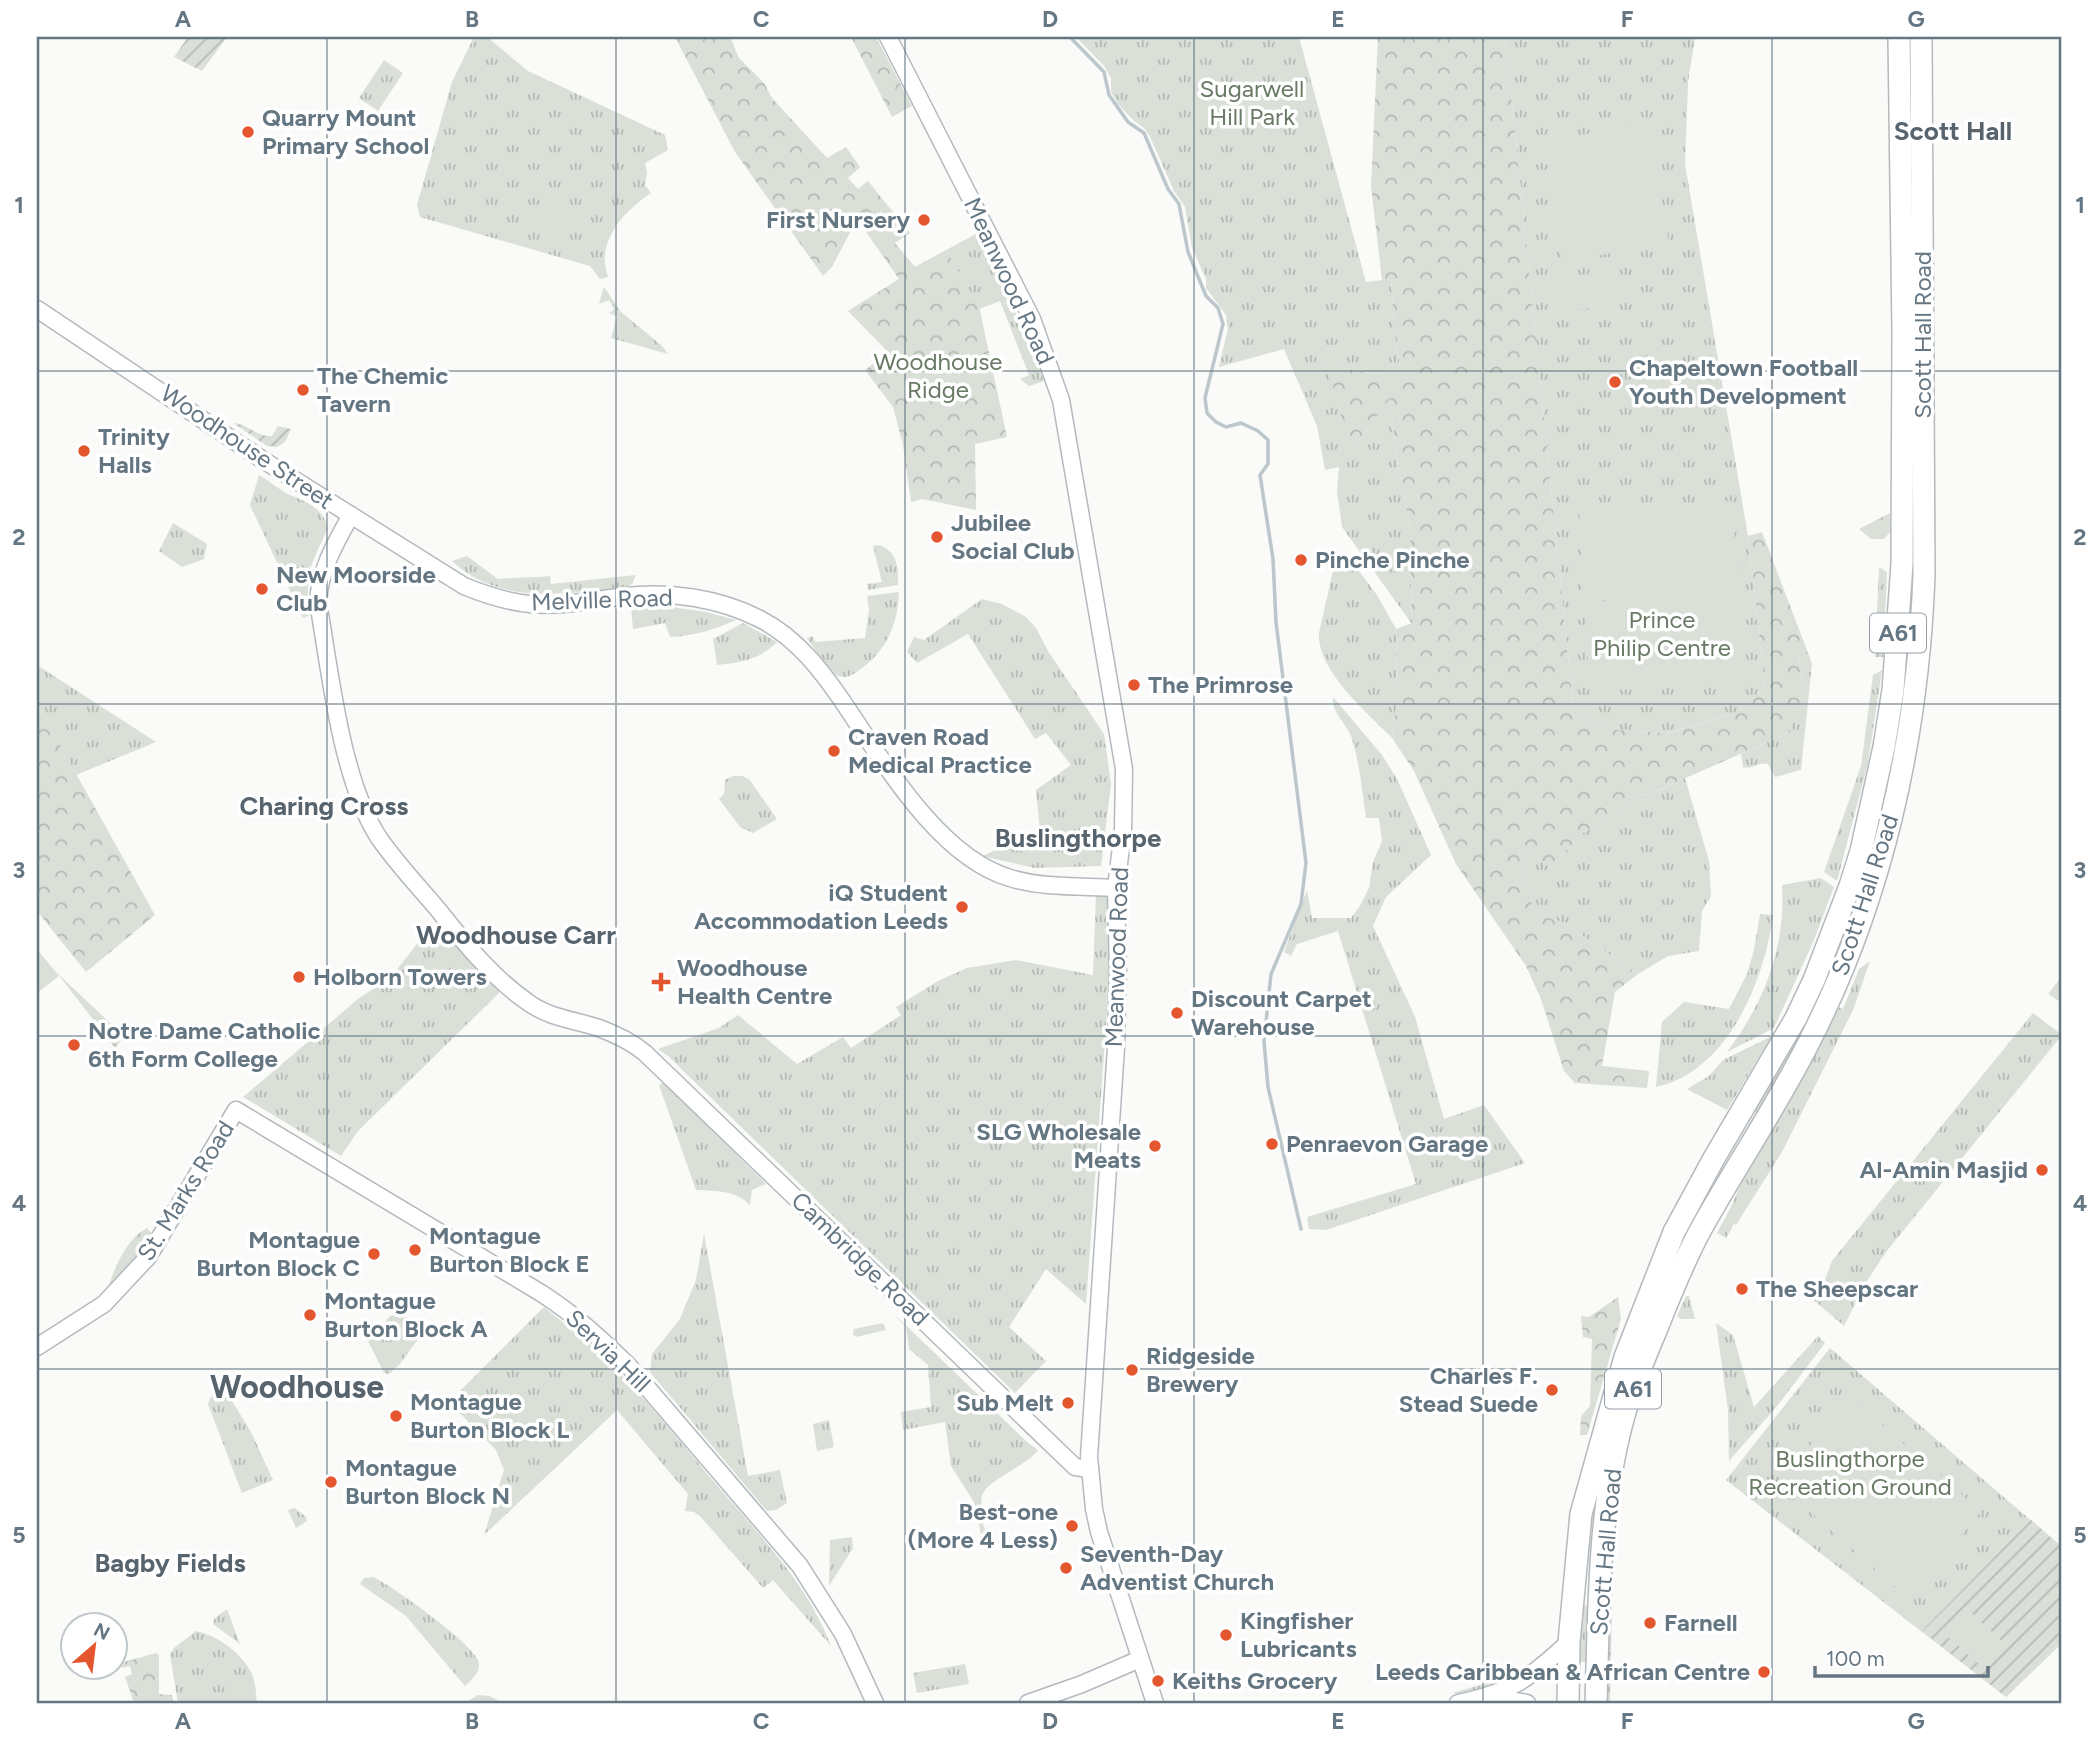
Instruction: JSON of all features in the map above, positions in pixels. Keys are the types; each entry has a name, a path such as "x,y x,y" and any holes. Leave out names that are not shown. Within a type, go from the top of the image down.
{"highway":[{"name":"Scott Hall Road","path":"1568,1703 1569,1642 1581,1514 1625,1357 1678,1223 1796,1018 1814,980 1861,851 1884,747 1893,690 1902,564 1903,333 1899,37"},
{"name":"Scott Hall Road","path":"1596,1703 1600,1589 1607,1500 1625,1410 1688,1255 1807,1046 1833,991 1867,905 1893,813 1905,758 1922,636 1924,575 1921,37"}],"street":[{"name":"Meanwood Road","path":"888,37 1031,319 1061,400 1124,769 1123,831 1116,888 1118,971 1115,1047 1097,1315 1090,1469 1099,1532 1155,1703"},
{"name":"Woodhouse Street","path":"37,309 263,460 351,515 329,555 319,581 318,602 344,743 359,793 379,838 482,962 530,1005 553,1016 598,1028 632,1043"},
{"name":"Melville Road","path":"351,515 464,586 489,596 531,604 560,604 661,594 698,598 751,615 796,643 839,697 907,793 941,833 988,870 1031,883 1116,888"},
{"name":"Cambridge Road","path":"632,1043 645,1052 1075,1467 1090,1469"},
{"name":"St. Marks Road","path":"37,1347 104,1304 148,1257 236,1110"},
{"name":"Servia Hill","path":"236,1110 541,1293 575,1315 598,1336 627,1364 800,1566 843,1634 875,1703"},
{"path":"1458,1703 1490,1696 1520,1684 1569,1642"},
{"path":"1028,1703 1140,1659"},
{"path":"1490,1696 1527,1703"}],"green space":[{"path":"188,37 227,37 202,71 174,57"},
{"path":"474,37 487,37 528,71 665,135 668,150 645,163 645,185 651,193 622,218 609,240 605,252 608,277 600,279 590,266 420,217 417,205 452,82"},
{"name":"Woodhouse Ridge","path":"675,37 730,37 739,58 764,83 772,98 827,158 846,147 860,167 848,178 858,189 868,181 910,233 895,243 915,267 946,250 979,306 1007,437 975,444 976,510 922,499 911,502 903,445 893,407 865,370 888,352 848,311 899,279 857,219 832,267 823,276 735,152"},
{"path":"851,37 876,37 912,106 892,117"},
{"name":"Sugarwell Hill Park","path":"1076,37 1299,37 1366,282 1391,279 1401,373 1373,373 1327,364 1355,446 1390,397 1397,460 1410,528 1412,624 1342,527 1337,491 1339,467 1325,470 1317,426 1284,349 1219,367 1228,328 1226,315 1206,288 1206,279 1192,248 1185,207 1174,191 1150,137 1118,104 1111,92 1111,78 1104,66"},
{"path":"1378,37 1504,37 1574,716 1615,730 1667,733 1734,714 1765,687 1748,536 1762,532 1808,653 1799,658 1803,693 1790,732 1656,791 1630,799 1620,813 1584,832 1550,868 1530,850 1519,853 1534,913 1562,922 1638,974 1615,992 1602,1066 1649,1071 1647,1088 1575,1083 1564,1071 1541,999 1526,966 1456,864 1414,771 1392,738 1397,699 1396,629 1412,623 1410,528 1397,460 1390,398 1354,447 1344,427 1327,363 1373,373 1401,372 1391,280 1382,280 1371,186"},
{"name":"Prince Philip Centre","path":"1504,37 1695,37 1688,82 1685,164 1748,536 1765,687 1734,714 1666,733 1615,730 1574,716"},
{"path":"384,60 403,73 378,111 359,98"},
{"path":"1650,124 1669,244 1563,261 1544,141"},
{"path":"569,201 572,211 577,210 580,223 586,222 587,226 548,235 541,207"},
{"path":"976,234 1021,324 1044,381 1029,386 1020,379 1029,375 1000,301 979,309 946,250"},
{"path":"1612,270 1618,303 1556,314 1551,281"},
{"path":"604,287 620,311 668,354 611,338 617,316 609,313 615,309 609,300 599,304"},
{"path":"233,423 272,436 278,426 291,429 285,442 277,447 267,446"},
{"path":"259,475 314,507 326,521 328,528 310,570 310,615 303,618 250,505"},
{"path":"1733,501 1737,591 1583,597 1579,508"},
{"path":"1890,513 1890,532 1884,539 1871,539 1859,529"},
{"path":"173,523 207,544 204,559 182,567 159,551"},
{"path":"879,545 890,551 896,561 898,585 868,590 867,584 882,582 873,546"},
{"path":"1337,553 1347,555 1377,595 1396,629 1397,699 1392,738 1335,676 1321,647 1319,633"},
{"path":"467,556 498,579 550,576 551,584 636,575 632,584 624,588 556,594 512,591 471,575 452,561"},
{"path":"1879,567 1887,572 1883,657 1875,657"},
{"path":"899,592 896,616 889,637 876,655 851,675 841,677 834,673 807,638 813,636 815,642 865,638 869,610 867,596"},
{"path":"1739,595 1743,685 1589,691 1585,602"},
{"path":"982,599 1002,604 1026,617 1036,628 1048,651 1104,734 1111,784 1101,866 1034,868 982,856 1040,831 1036,790 1071,765 1046,733 1035,739 968,634 917,663 907,652 914,637 924,640"},
{"path":"664,606 706,612 736,620 703,632 670,637 665,623 633,629 631,607"},
{"path":"743,623 777,642 756,656 717,665 713,639"},
{"path":"1808,653 1812,664 1801,770 1775,777 1768,764 1743,767 1741,754 1790,732 1803,693 1799,658"},
{"path":"37,665 156,742 76,775 37,704"},
{"path":"1882,670 1868,763 1837,881 1824,872 1861,766 1873,675"},
{"path":"1333,697 1382,755 1397,779 1431,855 1386,897 1373,926 1415,1017 1444,1119 1484,1105 1525,1163 1326,1230 1309,1229 1307,1217 1416,1184 1338,931 1297,944 1291,956 1284,952 1307,890 1312,918 1351,918 1369,888 1373,862 1382,841 1379,818 1366,818 1354,746 1349,731 1334,708"},
{"path":"37,704 155,915 86,972 37,911"},
{"path":"733,776 749,779 777,819 753,833 740,827 719,799 724,794 725,780"},
{"path":"1685,778 1709,861 1711,896 1702,911 1699,951 1668,956 1638,974 1562,922 1534,913 1519,853 1530,850 1550,868 1584,832 1620,813 1630,799 1657,791"},
{"path":"1821,878 1834,887 1814,940 1774,1028 1727,1052 1752,1014 1770,973 1780,930 1782,885"},
{"path":"1096,894 1110,898 1110,970 1086,1304 1046,1269 1009,1327 1046,1361 1015,1393 658,1049 719,1028 738,1015 797,1064 843,1037 851,1048 901,1015 896,1007 938,981 967,968 1016,960 1093,975"},
{"path":"1760,914 1773,915 1769,940 1751,994 1738,1019 1723,1043 1704,1063 1681,1078 1656,1087 1662,1022 1684,1002 1729,1009 1747,974"},
{"path":"442,928 500,992 358,1131 341,1156 243,1097 358,999 391,977 417,944 432,930"},
{"path":"1836,946 1840,950 1801,1040 1777,1083 1747,1121"},
{"path":"37,949 59,976 37,993"},
{"path":"1870,961 1853,1010 1782,1152 1726,1238 1717,1233 1732,1205 1759,1140 1833,1005 1843,1009 1859,969"},
{"path":"57,973 124,1036 115,1048 61,978"},
{"path":"2062,976 2062,1003 2048,994"},
{"path":"2033,1013 2062,1035 1886,1252 1865,1284 1844,1326 1809,1296 1825,1280 1832,1261"},
{"path":"1772,1036 1727,1110 1687,1089 1709,1076 1723,1060"},
{"path":"664,1082 766,1184 752,1190 750,1205 732,1194 696,1190 659,1085"},
{"path":"147,1228 153,1235 142,1253 111,1287 109,1285 123,1253"},
{"path":"704,1234 748,1476 780,1470 787,1503 776,1510 767,1511 650,1372 652,1354 680,1319 696,1280"},
{"path":"1686,1296 1689,1296 1695,1319 1681,1319 1677,1316"},
{"path":"1618,1297 1621,1319 1587,1435 1580,1435 1581,1416 1590,1406 1592,1339 1583,1337 1581,1316 1589,1317"},
{"path":"544,1307 591,1345 620,1374 753,1526 810,1603 831,1646 773,1580 763,1588 700,1516 685,1511 688,1494 617,1410 484,1535 504,1470 496,1450 449,1402"},
{"path":"400,1312 423,1332 400,1364 389,1374 384,1373 368,1341 390,1316"},
{"path":"892,1312 1038,1450 986,1490 981,1503 986,1531 981,1534 974,1502 951,1466 945,1422 903,1430 901,1412 931,1407 928,1365 909,1349 906,1327"},
{"path":"883,1323 886,1330 856,1337 853,1335 854,1329"},
{"path":"1716,1323 1733,1335 1754,1407 1818,1336 1825,1343 1778,1405 1729,1461 1728,1410"},
{"name":"Buslingthorpe Recreation Ground","path":"1830,1348 2062,1547 2062,1643 2006,1697 1726,1480"},
{"path":"225,1389 252,1434 273,1480 242,1493 208,1404 210,1398"},
{"path":"1849,1396 1981,1511 1909,1599 1779,1485"},
{"path":"829,1420 834,1447 817,1451 813,1424"},
{"path":"295,1508 307,1521 296,1528 288,1510"},
{"path":"2031,1520 2062,1547 2062,1643 2006,1697 1922,1631"},
{"path":"852,1537 853,1548 829,1586 830,1540"},
{"path":"1610,1566 1613,1567 1610,1702 1605,1702"},
{"path":"373,1577 397,1591 449,1630 475,1655 479,1663 478,1670 465,1686 406,1616 360,1584 364,1578"},
{"path":"1584,1605 1590,1606 1586,1662 1574,1662 1579,1620"},
{"path":"227,1609 240,1644 213,1624 214,1619"},
{"path":"1968,1610 2003,1642 1981,1666 1946,1635"},
{"path":"196,1631 219,1640 246,1663 253,1677 257,1703 178,1703 170,1655 174,1648"},
{"path":"156,1653 159,1655 159,1694 172,1695 174,1703 134,1703 126,1680 130,1680 132,1674 130,1660"},
{"path":"965,1664 969,1684 917,1693 913,1673"},
{"path":"1509,1677 1510,1680 1481,1691 1452,1693"},
{"path":"478,1695 490,1696 502,1703 465,1703"}],"waterway":[{"path":"1070,37 1104,72 1109,95 1128,122 1144,133 1168,189 1179,204 1188,252 1206,296 1218,308 1223,324 1205,398 1207,413 1226,427 1241,423 1258,431 1268,440 1268,464 1260,475 1273,559 1276,622 1306,863 1301,904 1271,974 1264,1041 1268,1087 1301,1229"}],"place":[{"name":"Quarry Mount Primary School","path":"248,132"},
{"name":"First Nursery","path":"924,220"},
{"name":"Chapeltown Football Youth Development","path":"1615,382"},
{"name":"The Chemic Tavern","path":"303,390"},
{"name":"Trinity Halls","path":"84,451"},
{"name":"Jubilee Social Club","path":"937,537"},
{"name":"Pinche Pinche","path":"1301,560"},
{"name":"New Moorside Club","path":"262,589"},
{"name":"The Primrose","path":"1134,685"},
{"name":"Craven Road Medical Practice","path":"834,751"},
{"name":"iQ Student Accommodation Leeds","path":"962,907"},
{"name":"Holborn Towers","path":"299,977"},
{"name":"Woodhouse Health Centre","path":"661,982"},
{"name":"Discount Carpet Warehouse","path":"1177,1013"},
{"name":"Notre Dame Catholic 6th Form College","path":"74,1045"},
{"name":"Penraevon Garage","path":"1272,1144"},
{"name":"SLG Wholesale Meats","path":"1155,1146"},
{"name":"Al-Amin Masjid","path":"2042,1170"},
{"name":"Montague Burton Block E","path":"415,1250"},
{"name":"Montague Burton Block C","path":"374,1254"},
{"name":"The Sheepscar","path":"1742,1289"},
{"name":"Montague Burton Block A","path":"310,1315"},
{"name":"Ridgeside Brewery","path":"1132,1370"},
{"name":"Charles F. Stead Suede","path":"1552,1390"},
{"name":"Sub Melt","path":"1068,1403"},
{"name":"Montague Burton Block L","path":"396,1416"},
{"name":"Montague Burton Block N","path":"331,1482"},
{"name":"Best-one (More 4 Less)","path":"1072,1526"},
{"name":"Seventh-Day Adventist Church","path":"1066,1568"},
{"name":"Farnell","path":"1650,1623"},
{"name":"Kingfisher Lubricants","path":"1226,1635"},
{"name":"Leeds Caribbean & African Centre","path":"1764,1672"},
{"name":"Keiths Grocery","path":"1158,1681"}],"district":[{"name":"Scott Hall","path":"1953,131"},
{"name":"Charing Cross","path":"324,806"},
{"name":"Buslingthorpe","path":"1078,838"},
{"name":"Woodhouse Carr","path":"516,935"},
{"name":"Woodhouse","path":"297,1387"},
{"name":"Bagby Fields","path":"170,1563"}]}
